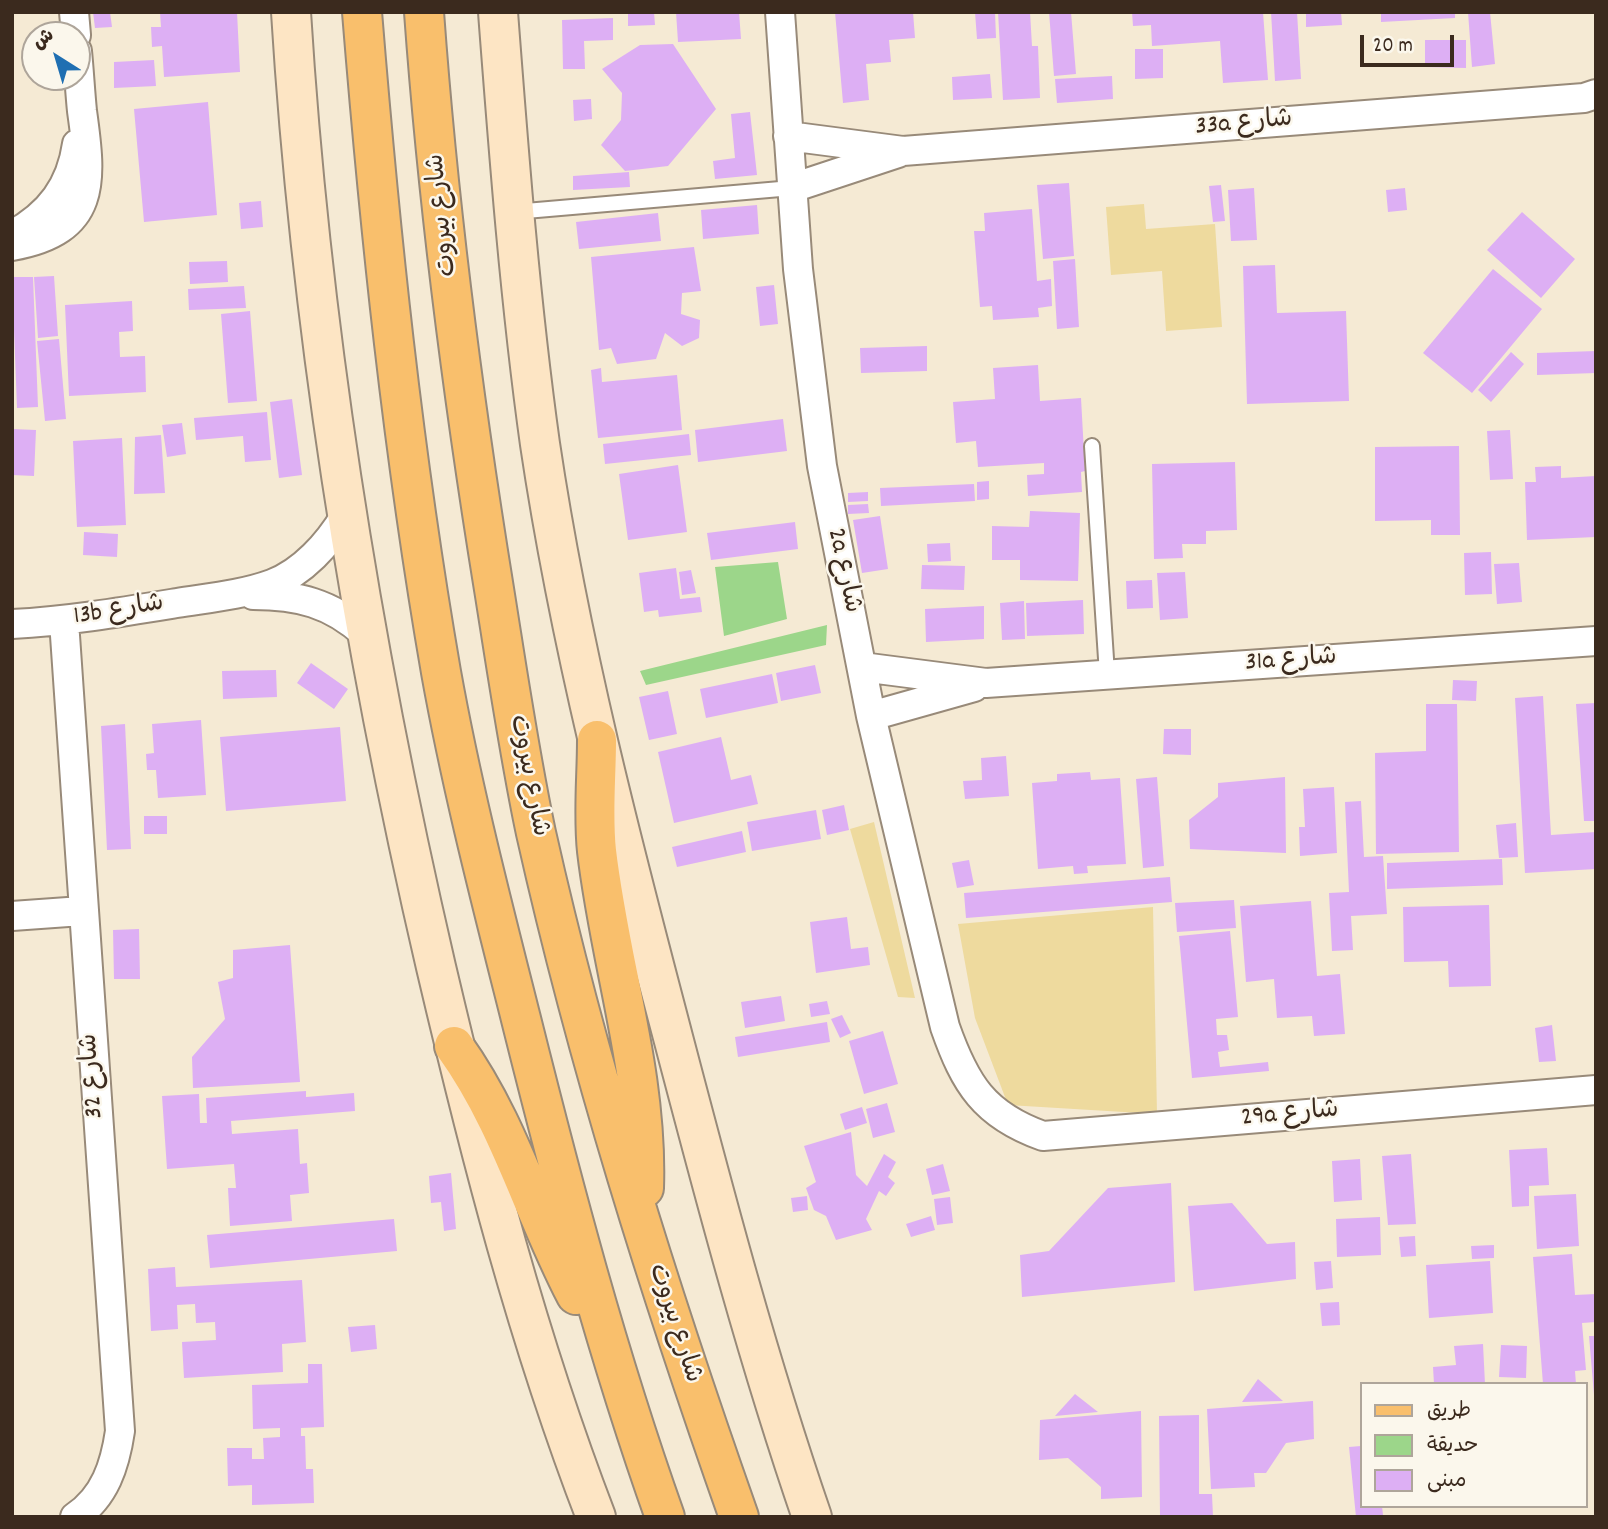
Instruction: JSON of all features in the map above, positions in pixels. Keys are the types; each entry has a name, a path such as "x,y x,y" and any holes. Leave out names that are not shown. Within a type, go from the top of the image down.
{"main road":[{"path":"291,12 310,240 345,516 398,799 483,1166 520,1294 596,1517"},
{"path":"362,12 384,273 409,469 442,675 475,836 536,1082 616,1369 665,1517"},
{"name":"شارع بيروت","path":"424,12 445,230 473,456 536,831 562,937 642,1228 739,1517"},
{"path":"498,12 513,212 540,444 597,740 647,943 733,1268 774,1405 812,1517"},
{"path":"597,740 594,803 598,854 642,1115 645,1163 642,1228"},
{"path":"454,1046 492,1103 551,1245 616,1369"}],"street":[{"name":"2a شارع","path":"780,12 798,269 822,466 871,716 945,1027 961,1066 990,1110"},
{"path":"12,246 52,234 71,223 80,211 86,195 89,171 80,91"},
{"name":"33a شارع","path":"788,136 904,151 1592,98"},
{"path":"12,235 39,218 57,201 75,161 82,110"},
{"name":"33a شارع","path":"792,188 904,151"},
{"name":"13b شارع","path":"12,624 64,621 226,595 272,584 290,574 321,549 345,516"},
{"name":"13b شارع","path":"226,595 293,596 313,601 341,615 365,634"},
{"name":"شارع 32","path":"64,621 120,1431 116,1461 103,1488 75,1517"},
{"name":"31a شارع","path":"862,667 986,683 1596,641"},
{"name":"31a شارع","path":"871,716 986,683"},
{"path":"12,916 82,911"},
{"name":"29a شارع","path":"990,1110 1015,1126 1043,1136 1596,1090"}],"lane":[{"path":"513,212 792,188"},
{"path":"1092,446 1107,674"}],"green space":[{"path":"778,562 787,619 724,636 715,567"},
{"path":"827,625 826,645 646,685 640,671"}],"sand":[{"path":"1144,204 1146,229 1215,224 1222,327 1166,331 1162,271 1111,275 1106,207"},
{"path":"874,822 915,998 898,997 850,829"},
{"path":"1153,907 1157,1114 1008,1105 975,1018 958,924"}],"building":[{"path":"93,12 110,12 112,27 95,28"},
{"path":"160,12 237,12 240,72 164,77 162,46 152,47 151,27 161,27"},
{"path":"628,12 654,12 655,25 628,26"},
{"path":"676,12 739,12 741,39 678,42"},
{"path":"835,12 913,12 915,38 889,40 891,62 866,64 869,100 843,103"},
{"path":"975,12 995,12 996,38 977,39"},
{"path":"998,12 1030,12 1032,46 1038,46 1040,98 1003,100"},
{"path":"1049,12 1071,12 1076,74 1054,76"},
{"path":"1132,12 1263,12 1268,80 1223,83 1220,41 1152,46 1151,25 1133,26"},
{"path":"1271,12 1297,12 1301,79 1275,81"},
{"path":"1306,12 1341,12 1342,25 1306,27"},
{"path":"1381,12 1455,12 1455,18 1381,22"},
{"path":"1468,12 1490,12 1495,64 1472,67"},
{"path":"613,18 613,40 584,41 585,69 563,69 562,20"},
{"path":"1425,40 1466,40 1466,68 1425,67"},
{"path":"673,44 716,109 668,166 625,171 601,145 621,120 622,93 602,69 640,45"},
{"path":"1135,49 1163,49 1163,78 1135,79"},
{"path":"154,60 156,86 114,88 114,62"},
{"path":"990,74 992,98 953,100 952,77"},
{"path":"1112,76 1113,99 1057,103 1055,79"},
{"path":"591,99 592,119 574,121 573,100"},
{"path":"208,102 217,215 144,222 134,109"},
{"path":"750,112 757,175 715,179 713,161 735,158 731,114"},
{"path":"629,172 630,187 573,190 573,176"},
{"path":"1069,183 1074,256 1043,259 1037,185"},
{"path":"1221,185 1225,221 1213,222 1209,186"},
{"path":"1254,188 1257,240 1231,241 1228,190"},
{"path":"1405,188 1407,210 1388,212 1386,190"},
{"path":"261,201 263,227 241,229 239,203"},
{"path":"757,205 759,234 703,239 701,210"},
{"path":"1032,209 1037,281 1051,279 1052,306 1038,308 1039,317 993,320 992,306 980,307 974,231 985,231 984,213"},
{"path":"1522,212 1575,259 1541,298 1487,250"},
{"path":"658,213 661,241 579,249 576,222"},
{"path":"694,247 701,291 682,293 681,314 700,320 699,338 682,346 665,333 656,359 617,364 611,348 599,350 591,257"},
{"path":"1075,259 1079,327 1057,329 1053,261"},
{"path":"227,261 228,282 190,284 189,262"},
{"path":"1275,265 1277,313 1346,311 1349,401 1247,404 1243,266"},
{"path":"1493,269 1542,309 1472,393 1423,353"},
{"path":"54,276 58,336 38,338 34,277"},
{"path":"12,277 33,277 38,407 17,408"},
{"path":"774,285 778,324 760,326 756,287"},
{"path":"244,286 246,308 189,310 188,289"},
{"path":"132,301 133,331 119,332 120,357 145,356 146,392 69,396 65,305"},
{"path":"250,311 257,401 228,403 221,314"},
{"path":"59,339 66,419 45,421 37,341"},
{"path":"927,346 927,371 861,373 860,348"},
{"path":"1596,351 1596,373 1537,375 1537,353"},
{"path":"1511,352 1524,364 1491,402 1478,390"},
{"path":"1038,365 1040,401 1081,398 1085,471 1081,472 1082,492 1028,496 1027,475 1044,474 1044,463 978,467 976,441 956,443 953,402 995,399 993,368"},
{"path":"601,368 602,382 677,375 682,430 598,438 591,370"},
{"path":"292,399 302,475 279,478 270,402"},
{"path":"267,412 271,460 245,462 243,436 196,440 194,418"},
{"path":"783,419 787,451 698,462 695,430"},
{"path":"182,423 186,454 167,457 162,425"},
{"path":"12,429 36,430 34,476 12,475"},
{"path":"1510,430 1513,479 1490,480 1487,431"},
{"path":"689,434 691,455 605,464 603,444"},
{"path":"161,435 165,493 134,494 135,437"},
{"path":"122,438 126,525 77,527 73,441"},
{"path":"1459,446 1460,535 1431,535 1431,520 1375,521 1375,447"},
{"path":"1235,462 1237,530 1206,531 1206,544 1182,544 1183,558 1154,559 1152,464"},
{"path":"678,465 687,532 628,540 619,474"},
{"path":"1561,466 1561,478 1596,476 1596,537 1527,540 1525,482 1536,482 1535,467"},
{"path":"989,481 989,499 977,500 977,482"},
{"path":"974,484 975,501 881,506 880,488"},
{"path":"868,492 868,501 848,502 848,493"},
{"path":"868,504 869,513 848,514 848,505"},
{"path":"1030,511 1080,513 1078,581 1020,580 1020,560 992,560 992,526 1029,527"},
{"path":"880,516 888,569 862,573 853,520"},
{"path":"795,522 798,549 711,560 707,533"},
{"path":"84,532 118,534 117,557 83,555"},
{"path":"950,543 951,561 928,562 927,544"},
{"path":"1491,552 1492,594 1465,595 1464,553"},
{"path":"1519,563 1522,602 1497,604 1494,564"},
{"path":"922,565 965,566 964,590 921,589"},
{"path":"676,568 680,599 700,597 702,612 659,617 658,610 644,612 639,573"},
{"path":"691,570 696,593 682,595 679,572"},
{"path":"1185,572 1188,618 1160,620 1157,573"},
{"path":"1152,580 1153,608 1127,609 1126,581"},
{"path":"1083,600 1084,634 1027,636 1026,603"},
{"path":"1024,601 1025,639 1002,640 1000,603"},
{"path":"984,606 984,639 926,642 925,609"},
{"path":"311,663 348,689 334,709 297,683"},
{"path":"815,665 821,693 781,701 776,673"},
{"path":"276,670 277,697 223,699 222,671"},
{"path":"772,674 778,703 706,718 700,689"},
{"path":"1453,680 1477,681 1476,701 1452,700"},
{"path":"668,691 677,734 649,740 639,697"},
{"path":"1543,696 1551,835 1596,832 1596,869 1525,873 1515,698"},
{"path":"1596,703 1596,821 1584,821 1576,704"},
{"path":"1426,704 1457,704 1459,852 1376,854 1375,753 1426,751"},
{"path":"201,720 206,795 158,798 156,770 147,770 146,754 154,753 152,724"},
{"path":"125,724 131,849 107,850 101,726"},
{"path":"340,727 346,801 226,811 220,737"},
{"path":"1164,729 1191,729 1191,755 1163,754"},
{"path":"721,737 731,780 751,775 758,804 674,823 658,752"},
{"path":"1006,756 1009,796 965,799 963,781 982,780 981,758"},
{"path":"1090,772 1091,780 1120,778 1126,864 1087,866 1088,873 1074,874 1073,866 1038,869 1032,783 1057,781 1057,774"},
{"path":"1157,777 1164,866 1143,868 1136,779"},
{"path":"1285,777 1286,853 1190,849 1189,820 1218,797 1218,783"},
{"path":"1334,787 1337,853 1300,856 1299,827 1305,827 1303,789"},
{"path":"1361,801 1364,857 1383,856 1387,914 1351,916 1353,950 1332,951 1329,893 1349,892 1345,802"},
{"path":"844,805 849,830 827,835 822,810"},
{"path":"816,810 821,839 752,851 747,822"},
{"path":"144,816 167,816 167,834 144,834"},
{"path":"1516,823 1518,857 1499,858 1496,825"},
{"path":"742,831 746,852 677,867 672,847"},
{"path":"1502,859 1503,885 1387,889 1387,863"},
{"path":"969,860 974,885 957,888 952,863"},
{"path":"1170,877 1172,902 966,918 964,893"},
{"path":"1234,900 1236,928 1177,932 1175,903"},
{"path":"1311,901 1317,976 1340,974 1345,1034 1314,1036 1312,1016 1277,1018 1274,979 1246,982 1240,906"},
{"path":"1489,905 1491,986 1449,987 1448,961 1404,962 1403,907"},
{"path":"847,917 851,949 868,947 870,965 816,973 810,922"},
{"path":"139,929 140,979 114,979 113,930"},
{"path":"1230,931 1238,1017 1216,1019 1217,1035 1227,1035 1229,1050 1218,1052 1220,1067 1268,1062 1269,1071 1192,1078 1179,936"},
{"path":"290,945 300,1082 193,1088 192,1057 225,1019 218,982 233,978 233,950"},
{"path":"781,996 785,1021 745,1028 741,1002"},
{"path":"827,1001 830,1014 811,1017 809,1004"},
{"path":"842,1015 851,1033 840,1038 831,1019"},
{"path":"827,1022 830,1042 738,1057 735,1037"},
{"path":"1552,1025 1556,1061 1539,1062 1535,1028"},
{"path":"883,1031 898,1084 864,1094 849,1041"},
{"path":"306,1091 306,1097 354,1093 355,1111 231,1121 232,1134 298,1129 300,1164 307,1163 309,1193 290,1195 292,1221 230,1226 228,1188 236,1188 234,1164 167,1169 162,1096 199,1094 200,1123 207,1123 206,1098"},
{"path":"887,1103 895,1132 873,1138 866,1109"},
{"path":"862,1107 867,1123 845,1130 840,1114"},
{"path":"851,1132 856,1175 867,1186 884,1154 896,1162 888,1177 895,1183 886,1196 879,1191 866,1219 872,1230 836,1240 826,1216 814,1210 806,1188 816,1182 804,1146"},
{"path":"1547,1148 1549,1185 1529,1186 1529,1206 1512,1207 1509,1150"},
{"path":"1411,1154 1416,1224 1388,1225 1382,1156"},
{"path":"1360,1159 1362,1200 1334,1202 1332,1161"},
{"path":"943,1164 950,1191 932,1195 926,1169"},
{"path":"451,1173 456,1229 444,1231 441,1202 431,1203 429,1176"},
{"path":"1171,1183 1175,1282 1022,1297 1020,1255 1049,1251 1108,1188"},
{"path":"1576,1194 1579,1246 1537,1249 1534,1196"},
{"path":"807,1196 808,1210 793,1212 791,1198"},
{"path":"950,1197 953,1223 937,1225 934,1199"},
{"path":"1232,1203 1267,1244 1295,1242 1296,1279 1194,1291 1188,1206"},
{"path":"931,1216 935,1230 911,1237 906,1224"},
{"path":"1380,1217 1381,1255 1337,1257 1336,1219"},
{"path":"394,1219 397,1251 210,1268 207,1235"},
{"path":"1415,1236 1416,1256 1401,1257 1399,1237"},
{"path":"1494,1245 1494,1258 1472,1259 1471,1246"},
{"path":"1572,1254 1575,1295 1596,1294 1596,1322 1582,1323 1586,1370 1575,1371 1576,1382 1543,1382 1533,1257"},
{"path":"1331,1261 1333,1288 1316,1290 1314,1262"},
{"path":"1490,1261 1493,1313 1429,1318 1426,1265"},
{"path":"175,1267 176,1287 302,1280 306,1342 282,1344 283,1372 184,1378 182,1342 216,1340 215,1322 196,1323 195,1304 177,1305 178,1329 151,1331 148,1269"},
{"path":"1339,1302 1340,1325 1322,1326 1320,1303"},
{"path":"375,1325 377,1349 351,1352 348,1327"},
{"path":"1589,1336 1596,1336 1596,1395 1594,1395"},
{"path":"1483,1344 1485,1382 1434,1382 1433,1367 1456,1365 1454,1346"},
{"path":"1501,1345 1527,1346 1526,1378 1499,1377"},
{"path":"308,1364 322,1364 324,1427 301,1428 301,1436 305,1436 306,1469 313,1469 314,1503 252,1505 252,1485 228,1486 227,1448 252,1448 252,1459 264,1459 263,1438 280,1437 280,1428 253,1429 252,1385 308,1383"},
{"path":"1258,1379 1283,1401 1242,1402"},
{"path":"1075,1394 1098,1412 1055,1416"},
{"path":"1313,1401 1314,1439 1286,1443 1266,1473 1254,1473 1255,1487 1211,1489 1207,1409"},
{"path":"1141,1411 1142,1497 1101,1499 1101,1487 1068,1458 1039,1460 1040,1420"},
{"path":"1199,1415 1199,1494 1212,1494 1213,1517 1160,1517 1159,1416"},
{"path":"1360,1446 1360,1508 1382,1508 1383,1515 1356,1517 1349,1447"}]}
